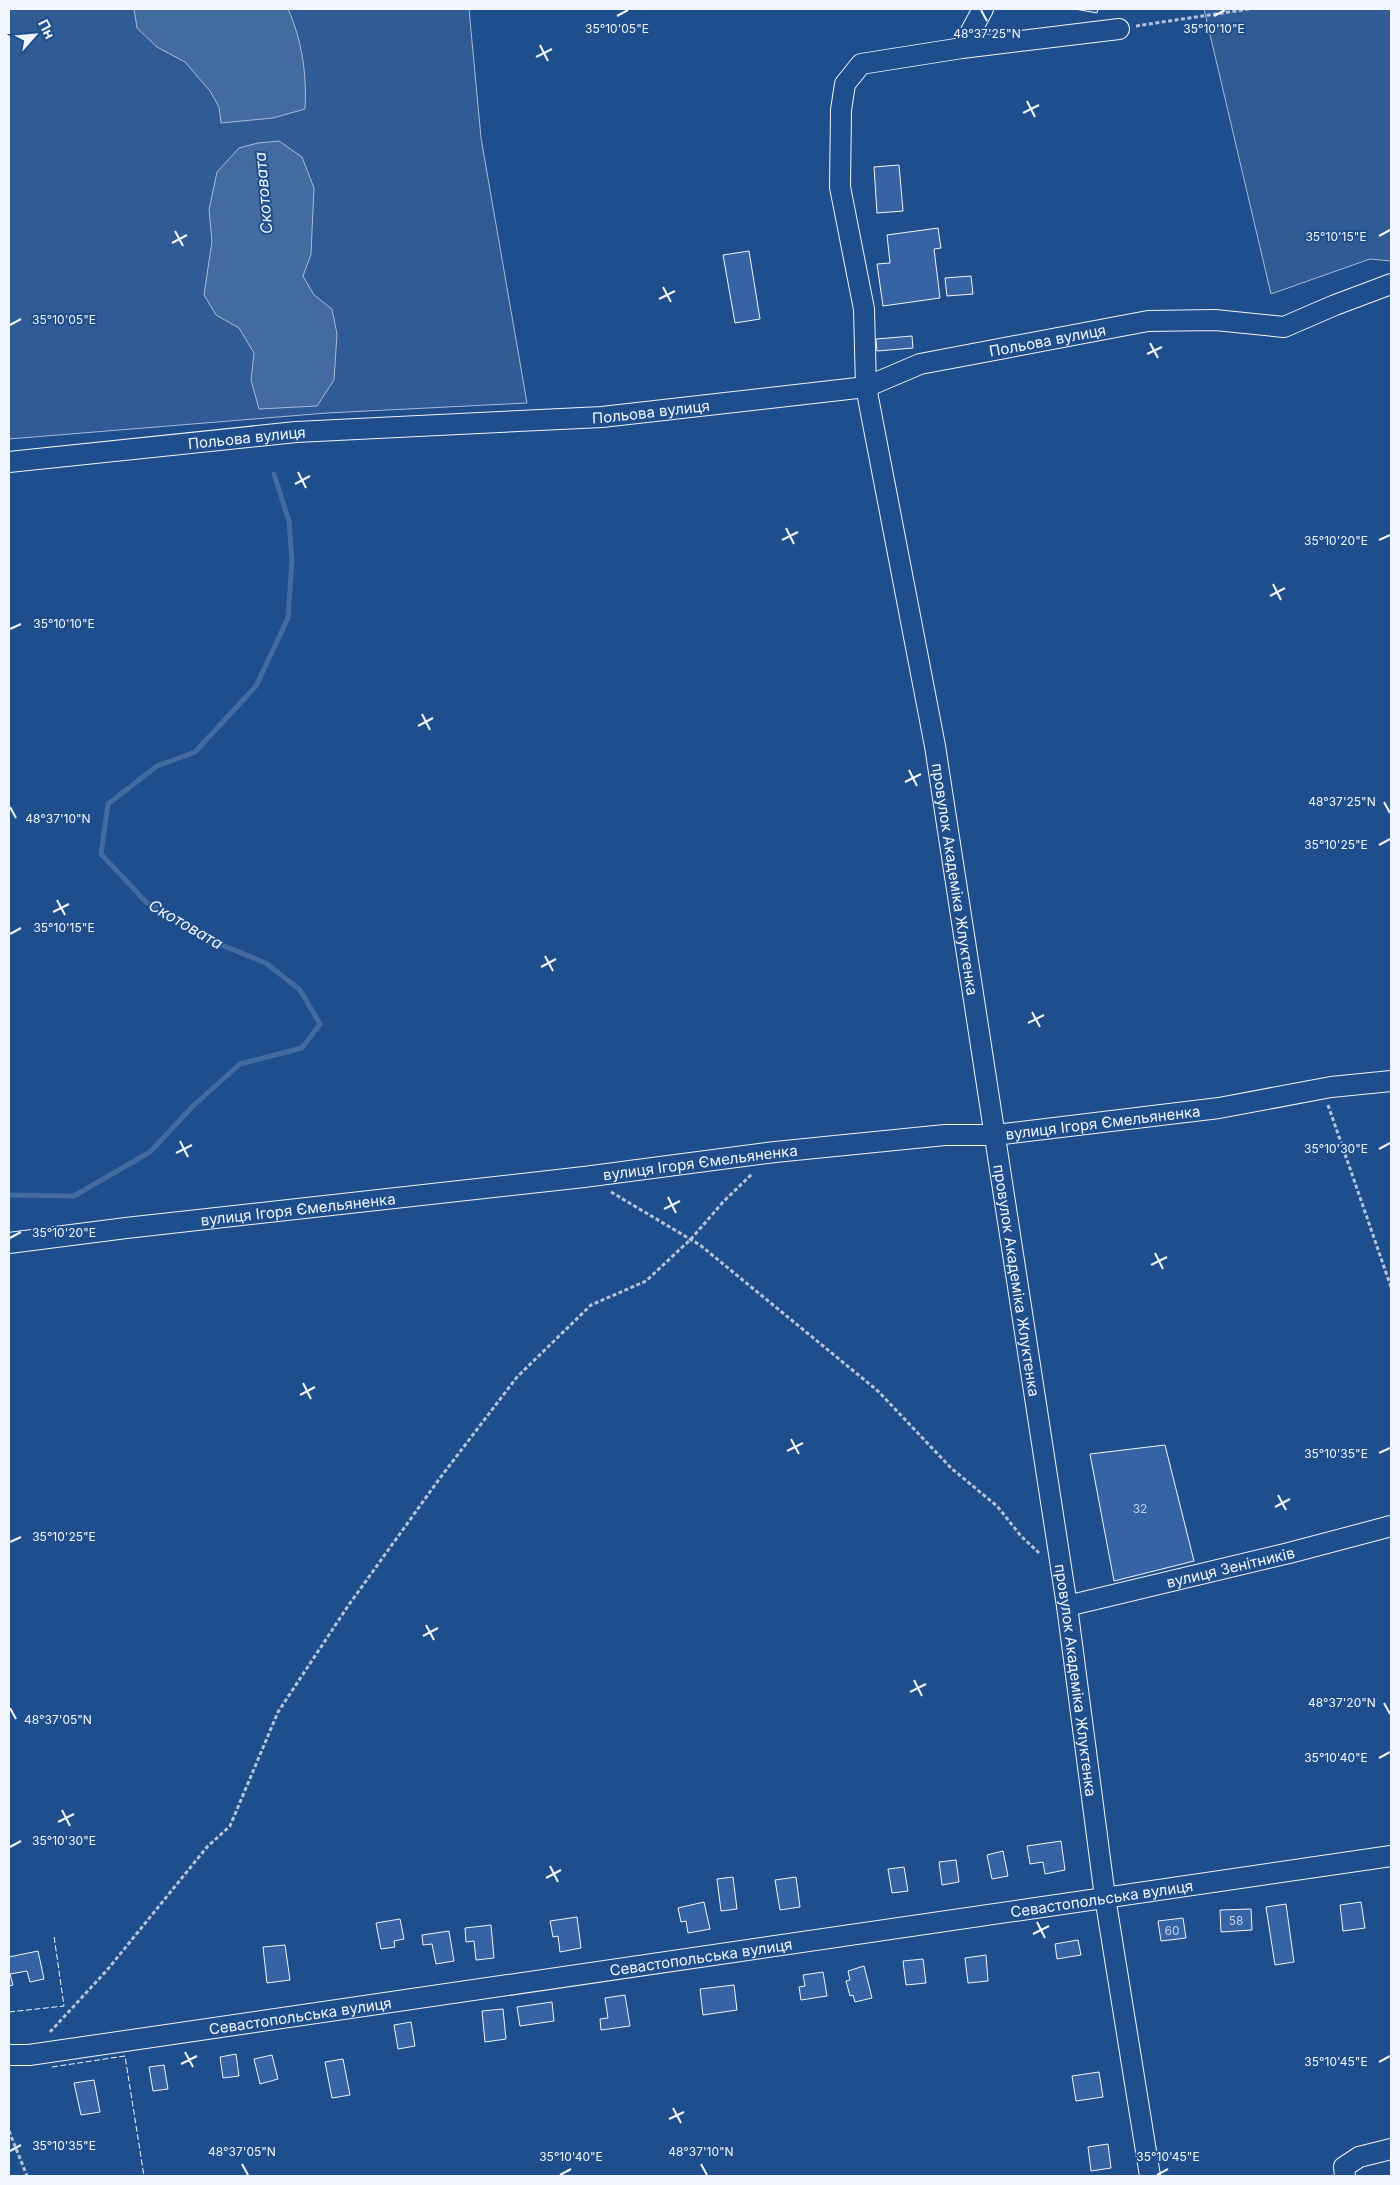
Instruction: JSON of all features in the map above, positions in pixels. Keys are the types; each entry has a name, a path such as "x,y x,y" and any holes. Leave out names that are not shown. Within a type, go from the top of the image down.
{"street":[{"path":"962,48 983,9"},
{"name":"провулок Академіка Жлуктенка","path":"1119,29 962,48 861,64 845,84 841,110 840,186 864,309 866,387 935,746 996,1135 1067,1606 1105,1897 1150,2176"},
{"name":"Польова вулиця","path":"9,462 296,432 602,417 866,387 920,364 1148,321 1215,320 1284,328 1335,305 1391,284"},
{"name":"вулиця Ігоря Ємельяненка","path":"9,1244 126,1228 574,1178 775,1152 945,1135 996,1135 1218,1108 1331,1087 1391,1081"},
{"name":"вулиця Зенітників","path":"1067,1606 1289,1553 1391,1526"},
{"name":"Севастопольська вулиця","path":"9,2055 46,2052 1391,1856"},
{"path":"1345,2176 1344,2167 1359,2157 1391,2149"}],"path":[{"path":"1119,29 1250,9"},
{"path":"1331,1087 1328,1104 1391,1287"},
{"path":"49,2034 108,1969 207,1847 230,1826 278,1712 348,1606 440,1478 517,1378 591,1305 646,1281 691,1239 724,1200 775,1152"},
{"path":"609,1191 691,1239 878,1391 951,1468 997,1506 1020,1536 1061,1573"},
{"path":"9,2131 27,2176"}],"shaded area":[{"path":"9,9 469,9 481,138 527,403 327,413 9,439"},
{"path":"1204,9 1391,9 1391,261 1370,259 1271,294"}],"water":[{"path":"134,9 288,9 300,45 305,83 305,109 273,118 221,123 219,107 210,91 185,62 157,47 137,28"},
{"path":"279,141 302,157 314,188 311,254 303,276 314,295 332,309 337,334 334,380 317,406 259,409 251,380 254,353 239,328 216,315 204,295 212,241 209,210 217,172 239,148 258,143"}],"building":[{"path":"1075,9 1098,9 1097,13"},
{"path":"899,165 903,211 877,213 874,167"},
{"path":"938,228 941,248 934,249 940,298 883,306 877,264 890,263 887,235"},
{"path":"749,251 760,319 735,323 723,255"},
{"path":"971,276 973,294 947,296 945,278"},
{"path":"912,336 913,348 877,351 876,339"},
{"path":"1165,1445 1194,1561 1114,1581 1090,1454"},
{"path":"1061,1841 1065,1870 1045,1874 1043,1862 1030,1864 1027,1846"},
{"path":"1003,1851 1008,1876 992,1879 987,1855"},
{"path":"956,1860 959,1882 942,1885 939,1862"},
{"path":"904,1867 908,1891 892,1893 888,1869"},
{"path":"733,1877 737,1909 721,1911 717,1879"},
{"path":"796,1877 800,1907 780,1910 775,1880"},
{"path":"704,1902 710,1929 688,1933 686,1921 681,1922 678,1908"},
{"path":"1361,1902 1365,1928 1343,1931 1340,1905"},
{"path":"1286,1904 1294,1962 1275,1965 1266,1907"},
{"path":"1251,1909 1252,1930 1221,1932 1220,1910"},
{"path":"577,1917 581,1948 560,1952 558,1936 553,1937 550,1921"},
{"path":"1183,1918 1186,1938 1161,1941 1158,1921"},
{"path":"400,1919 404,1939 394,1941 395,1947 381,1949 376,1923"},
{"path":"491,1925 494,1958 476,1960 474,1941 466,1942 465,1928"},
{"path":"449,1931 454,1961 436,1964 432,1944 423,1945 422,1935"},
{"path":"1078,1940 1081,1955 1057,1959 1055,1944"},
{"path":"285,1945 290,1980 267,1983 263,1947"},
{"path":"38,1951 44,1979 30,1982 27,1971 10,1974 13,1985 9,1986 9,1957"},
{"path":"986,1955 988,1981 968,1983 965,1958"},
{"path":"923,1959 926,1983 906,1985 903,1961"},
{"path":"864,1966 872,1998 855,2002 853,1995 850,1996 846,1981 850,1980 848,1971"},
{"path":"823,1972 827,1996 801,2000 799,1987 805,1986 803,1975"},
{"path":"734,1985 737,2010 703,2015 700,1989"},
{"path":"625,1995 630,2026 601,2030 600,2019 608,2018 605,1998"},
{"path":"552,2002 554,2021 520,2026 517,2007"},
{"path":"503,2009 506,2039 485,2042 482,2011"},
{"path":"411,2022 415,2046 398,2049 394,2025"},
{"path":"236,2054 239,2076 223,2078 220,2057"},
{"path":"272,2055 278,2079 260,2084 254,2059"},
{"path":"343,2059 350,2095 332,2098 325,2062"},
{"path":"164,2065 168,2089 153,2091 149,2067"},
{"path":"1099,2072 1103,2097 1076,2101 1072,2076"},
{"path":"94,2080 100,2112 81,2115 74,2083"},
{"path":"1108,2144 1111,2168 1091,2171 1088,2147"}],"waterway":[{"name":"Скотовата","path":"9,1195 74,1196 150,1152 193,1106 240,1064 302,1048 320,1024 300,990 266,963 214,942 146,902 101,854 108,804 157,766 195,752 256,686 288,618 292,560 289,521 274,474"}],"fence":[{"path":"9,2012 64,2006 54,1936"},
{"path":"52,2067 125,2056 144,2176"}]}
